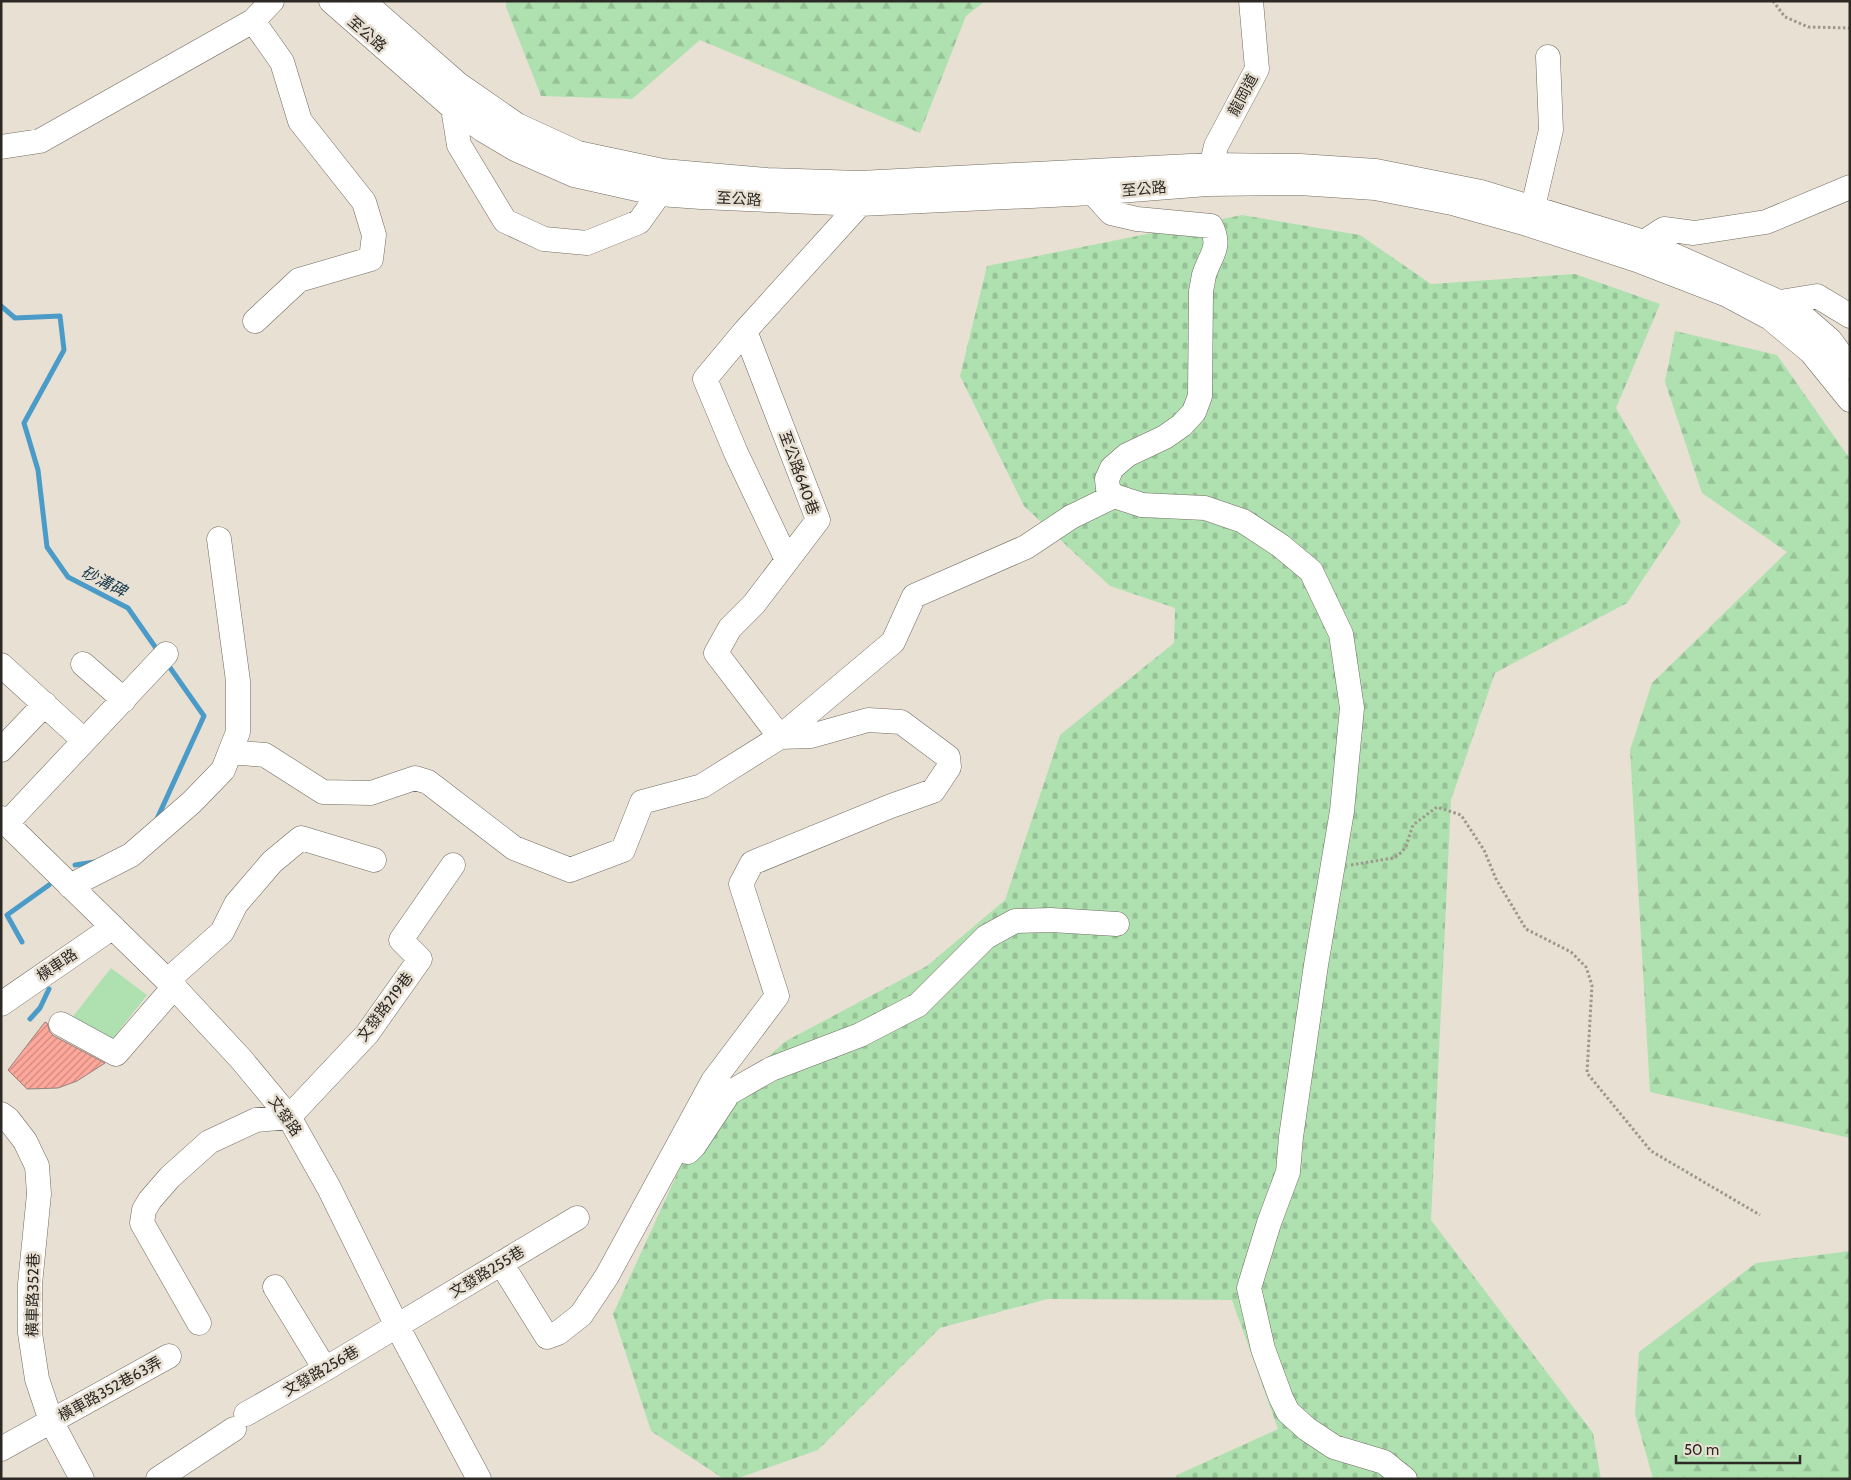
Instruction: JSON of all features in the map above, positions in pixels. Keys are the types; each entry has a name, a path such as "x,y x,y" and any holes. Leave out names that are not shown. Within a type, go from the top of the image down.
{"street":[{"path":"1,147 40,141 253,21 272,1"},
{"name":"至公路","path":"331,1 453,108 483,130 515,149 574,175 661,182"},
{"name":"至公路","path":"363,1 458,84 517,125 578,152 710,198 1094,182 1209,175 1300,166 1376,171 1481,192 1530,216 1640,251"},
{"name":"龍岡道","path":"1209,175 1216,146 1257,69 1251,1"},
{"path":"253,21 282,62 300,121 364,202 374,235 371,259 299,280 255,321"},
{"path":"1530,216 1551,130 1548,57"},
{"path":"453,108 459,145 505,221 544,239 587,243 639,222 661,182"},
{"path":"1094,182 1110,213 1137,219 1211,226 1216,236 1216,248 1204,276 1201,292 1200,396 1194,412 1165,437 1127,455 1112,468 1107,479 1108,489 1114,496 1142,505 1205,508 1243,521 1281,546 1311,570 1341,634 1352,708 1342,811 1302,1060 1288,1172 1269,1223 1249,1288 1263,1350 1288,1412 1307,1429 1334,1447 1384,1462 1405,1479"},
{"path":"1640,251 1664,229 1694,233 1766,222 1850,187"},
{"path":"787,560 736,453 705,379 860,193"},
{"path":"1640,251 1779,302 1798,313 1830,340 1850,367"},
{"path":"1640,251 1756,309 1770,318 1811,352 1850,400"},
{"path":"1756,309 1779,302 1818,296 1850,316"},
{"name":"至公路640巷","path":"745,330 818,520 754,604 730,628 716,653 780,737"},
{"path":"230,752 264,755 323,792 371,793 415,778 428,782 514,848 570,870 623,850 642,802 702,786 780,737 893,642 914,596 1026,547 1071,517 1114,496"},
{"path":"70,886 131,855 192,802 223,770 238,732 238,681 219,539"},
{"path":"6,830 166,654"},
{"path":"82,664 124,700"},
{"path":"1,665 78,735"},
{"path":"1,750 45,704"},
{"path":"501,1263 547,1337 558,1333 581,1315 607,1276 712,1080 777,996 741,884 752,863 933,791 949,767 948,757 901,722 868,720 811,736 780,737"},
{"name":"文發路","path":"6,830 70,886 171,984 241,1059 289,1117 329,1188 397,1326 479,1479"},
{"path":"61,1024 116,1054 171,984 222,932 236,904 272,862 301,838 374,860"},
{"name":"文發路219巷","path":"289,1117 367,1034 420,960 401,940 453,865"},
{"path":"660,1179 694,1146 729,1093 771,1069 860,1035 918,1005 986,937 1015,921 1051,920 1117,924"},
{"name":"橫車路","path":"1,1004 113,927"},
{"name":"橫車路352巷","path":"1,1114 8,1119 25,1140 37,1166 39,1194 30,1284 30,1333 37,1379 51,1421 82,1479"},
{"path":"199,1323 142,1223 144,1210 170,1177 209,1142 256,1120 289,1117"},
{"name":"文發路255巷","path":"397,1326 577,1218"},
{"path":"275,1287 325,1369"},
{"name":"文發路256巷","path":"158,1479 240,1422 397,1326"},
{"name":"橫車路352巷63弄","path":"1,1449 168,1356"}],"path":[{"path":"1773,1 1785,17 1808,27 1850,28"},
{"path":"1333,864 1354,865 1393,858 1402,852 1406,846 1413,825 1437,807 1461,815 1484,850 1496,879 1526,929 1571,952 1586,967 1592,985 1587,1073 1651,1151 1760,1215"}],"green space":[{"path":"506,1 985,1 966,16 920,133 700,40 632,99 541,96 506,7"},
{"path":"1242,215 1360,235 1431,284 1575,274 1660,304 1616,408 1681,522 1627,603 1495,673 1451,800 1431,1220 1593,1433 1601,1479 1176,1479 1177,1475 1278,1429 1232,1300 1047,1299 940,1328 818,1450 736,1479 724,1479 651,1431 613,1314 706,1111 786,1041 927,966 1005,900 1060,735 1174,643 1175,608 1110,586 1024,506 960,376 987,266"},
{"path":"1675,331 1777,355 1850,459 1850,1138 1650,1092 1630,750 1652,683 1787,552 1702,493 1665,382"},
{"path":"111,968 147,995 103,1051 67,1024"},
{"path":"1850,1251 1850,1479 1653,1479 1635,1414 1639,1352 1756,1263"}],"building":[{"path":"45,1022 54,1036 105,1063 77,1081 58,1088 27,1089 8,1070"}],"waterway":[{"name":"砂溝碑","path":"1,306 15,318 60,316 64,350 24,423 38,470 47,547 68,577 128,608 158,651"},
{"name":"砂溝碑","path":"156,821 204,716 166,662"},
{"name":"砂溝碑","path":"75,865 95,862"},
{"name":"砂溝碑","path":"22,942 7,915 49,885"},
{"name":"砂溝碑","path":"30,1019 40,1008 49,989"}]}
